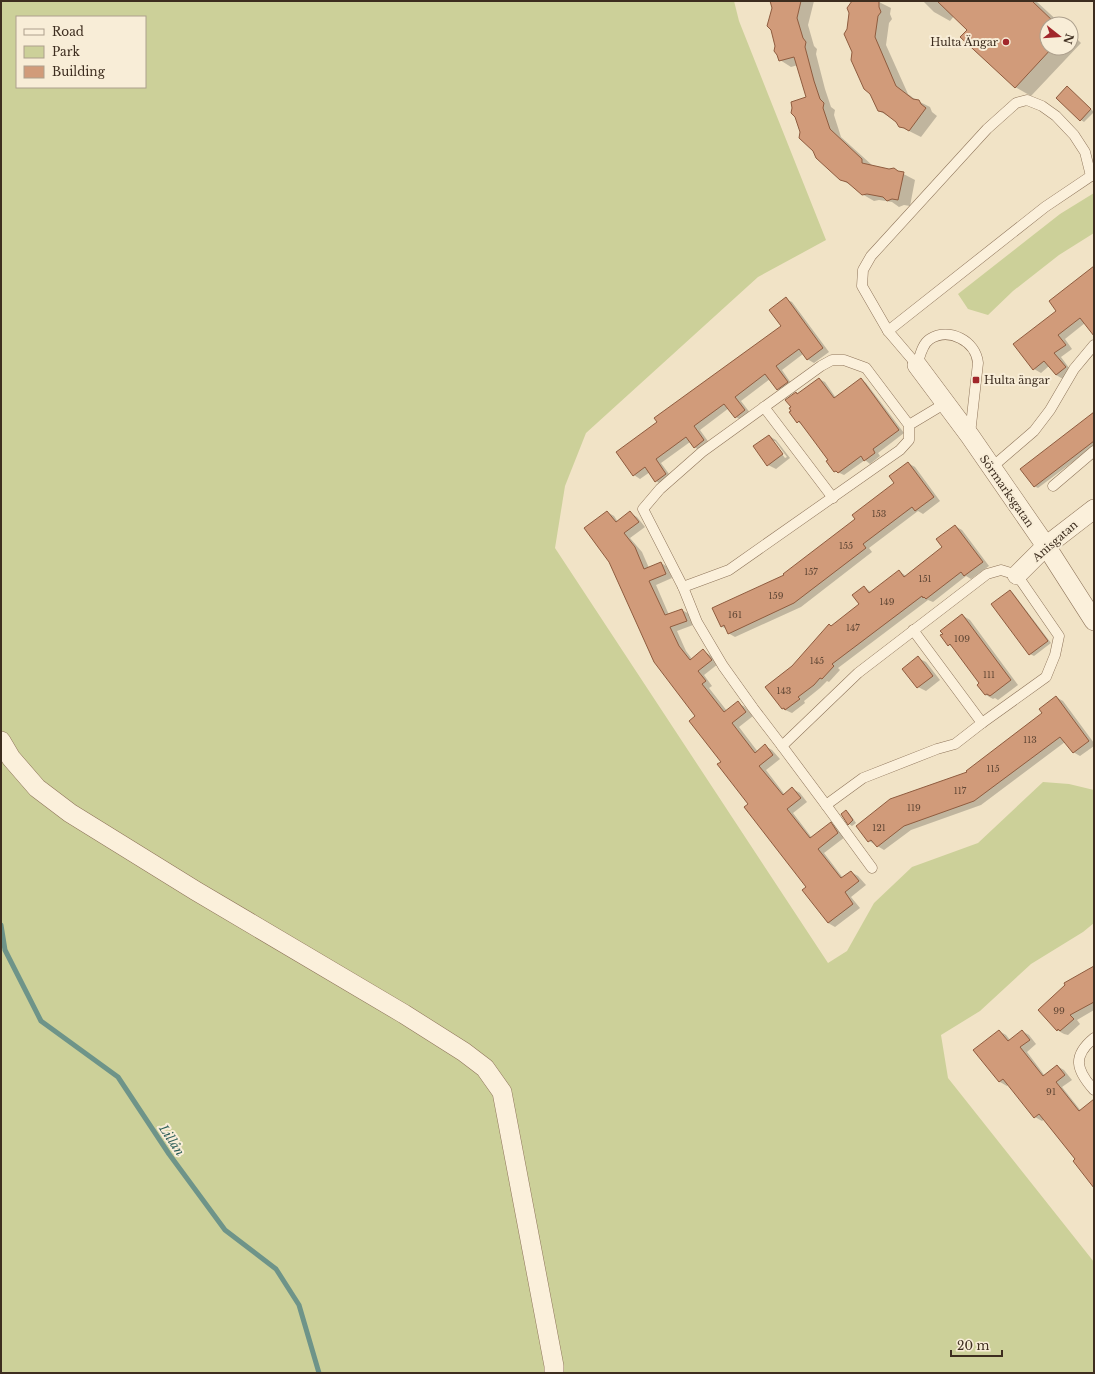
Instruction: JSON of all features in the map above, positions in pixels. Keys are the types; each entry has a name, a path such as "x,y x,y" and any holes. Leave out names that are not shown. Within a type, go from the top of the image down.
{"street":[{"name":"Sörmarksgatan","path":"917,364 944,404 970,436 990,468 1046,546 1094,621"},
{"name":"Anisgatan","path":"1017,575 1046,546 1094,509"},
{"path":"1,742 11,758 37,788 70,813 189,887 404,1014 464,1052 485,1068 502,1092 546,1320 554,1373"}],"lane":[{"path":"888,331 1045,207 1092,175 1085,152 1074,135 1056,116 1042,106 1027,100 1016,104 987,129 870,256 863,270 862,286 888,331 917,364 923,347 929,340 940,336 950,335 958,337 967,342 973,348 977,356 978,363 970,436"},
{"path":"990,468 1034,431 1050,410 1074,369 1094,345"},
{"path":"683,587 729,570 900,450 909,440 909,425 866,368 844,360 832,360 821,366 702,452 660,488 643,509 683,587 697,622 723,666 872,868"},
{"path":"909,425 944,404"},
{"path":"764,407 833,498"},
{"path":"1053,486 1094,452"},
{"path":"782,746 858,673 987,574 1001,570 1017,575 1060,636 1055,655 1046,677 955,744 937,749 863,778 826,805"},
{"path":"913,630 982,723"},
{"path":"1094,1038 1085,1046 1078,1061 1081,1072 1094,1090"}],"green space":[{"path":"1,1 734,1 739,21 826,240 758,277 586,433 565,486 555,548 828,963 847,951 874,903 912,867 978,843 1043,782 1069,784 1094,790 1094,923 1083,932 1031,964 980,1011 941,1035 948,1078 1094,1262 1094,1373 1,1373"},
{"path":"1094,193 1094,233 1059,255 1013,291 988,315 968,309 958,294 1060,214"}],"building":[{"path":"770,1 801,1 797,18 803,38 806,42 805,47 814,81 820,99 824,103 823,108 830,129 862,159 862,163 889,169 894,168 898,171 904,172 898,200 892,199 887,201 883,197 867,194 862,195 847,182 840,180 816,158 813,151 799,138 800,132 795,117 791,113 791,102 806,97 794,57 779,61 774,51 775,46 771,30 767,26 772,8"},
{"path":"852,1 879,1 881,12 878,16 875,37 896,86 913,99 919,100 926,108 909,131 899,127 896,122 883,112 878,111 870,94 864,89 851,60 852,52 844,34 847,29 849,13 847,8"},
{"name":"Hulta Ängar","path":"937,1 1032,1 1048,16 1039,16 1039,56 1045,56 1015,88 960,37 967,30"},
{"path":"1067,86 1091,109 1080,121 1056,98"},
{"path":"1094,266 1094,336 1080,318 1058,335 1066,345 1054,353 1066,367 1056,375 1044,361 1033,370 1013,344 1056,311 1049,301"},
{"path":"786,297 823,348 807,360 799,349 776,366 788,382 777,390 765,374 735,397 745,410 735,418 724,404 694,426 704,440 694,448 686,437 656,459 666,474 655,482 645,467 633,476 616,452 657,422 654,418 781,326 769,310"},
{"path":"819,378 834,398 861,378 899,430 873,449 875,453 864,461 861,456 838,473 836,471 834,472 826,461 828,460 799,421 797,423 789,412 791,411 789,408 791,407 785,400 796,392 797,394"},
{"path":"1094,412 1094,441 1034,487 1020,469"},
{"path":"769,435 783,454 767,466 753,446"},
{"path":"908,462 934,497 915,511 912,507 863,544 866,548 794,603 728,634 724,625 721,627 712,608 784,575 783,574 855,519 852,515 894,483 889,476"},
{"path":"607,511 616,522 630,511 639,522 624,533 635,547 644,569 661,562 666,574 649,581 665,615 682,609 687,621 670,627 679,646 690,660 703,649 712,660 698,671 706,681 702,684 724,712 738,701 746,712 732,723 755,753 765,744 773,755 759,766 783,795 792,787 801,798 787,809 810,838 831,822 838,833 818,849 841,878 851,871 859,881 845,892 853,904 828,923 802,890 806,887 744,807 748,804 717,764 721,762 689,721 695,716 654,662 609,562 584,528"},
{"path":"955,525 983,562 964,576 961,572 926,599 922,596 832,664 834,666 822,679 820,678 814,685 798,697 800,699 785,710 784,708 782,709 765,687 792,666 829,624 831,626 859,604 852,595 864,586 869,593 899,570 904,577 942,547 936,539"},
{"path":"1010,590 1048,641 1029,655 991,604"},
{"path":"962,614 1011,680 990,696 987,694 985,695 977,685 979,683 950,644 948,646 940,635 943,634 940,631"},
{"path":"918,656 933,676 917,688 902,669"},
{"path":"1056,696 1089,741 1073,753 1060,737 974,801 904,826 877,847 871,840 868,842 856,826 890,799 967,772 966,771 1042,713 1039,709"},
{"path":"846,810 853,820 848,825 841,814"},
{"path":"1094,966 1094,1002 1070,1015 1074,1019 1060,1031 1058,1029 1057,1031 1038,1010 1065,985 1064,983"},
{"path":"999,1030 1008,1041 1022,1030 1030,1040 1020,1047 1043,1076 1057,1065 1065,1075 1056,1082 1079,1111 1094,1099 1094,1188 1073,1161 1075,1159 1039,1114 1034,1118 1003,1079 999,1082 973,1050"}],"waterway":[{"name":"Lillån","path":"1,925 5,950 41,1021 118,1077 169,1154 225,1230 276,1269 299,1305 319,1373"}],"place":[{"name":"Hulta Ängar","path":"1006,42"},
{"name":"Hulta ängar","path":"976,380"}]}
